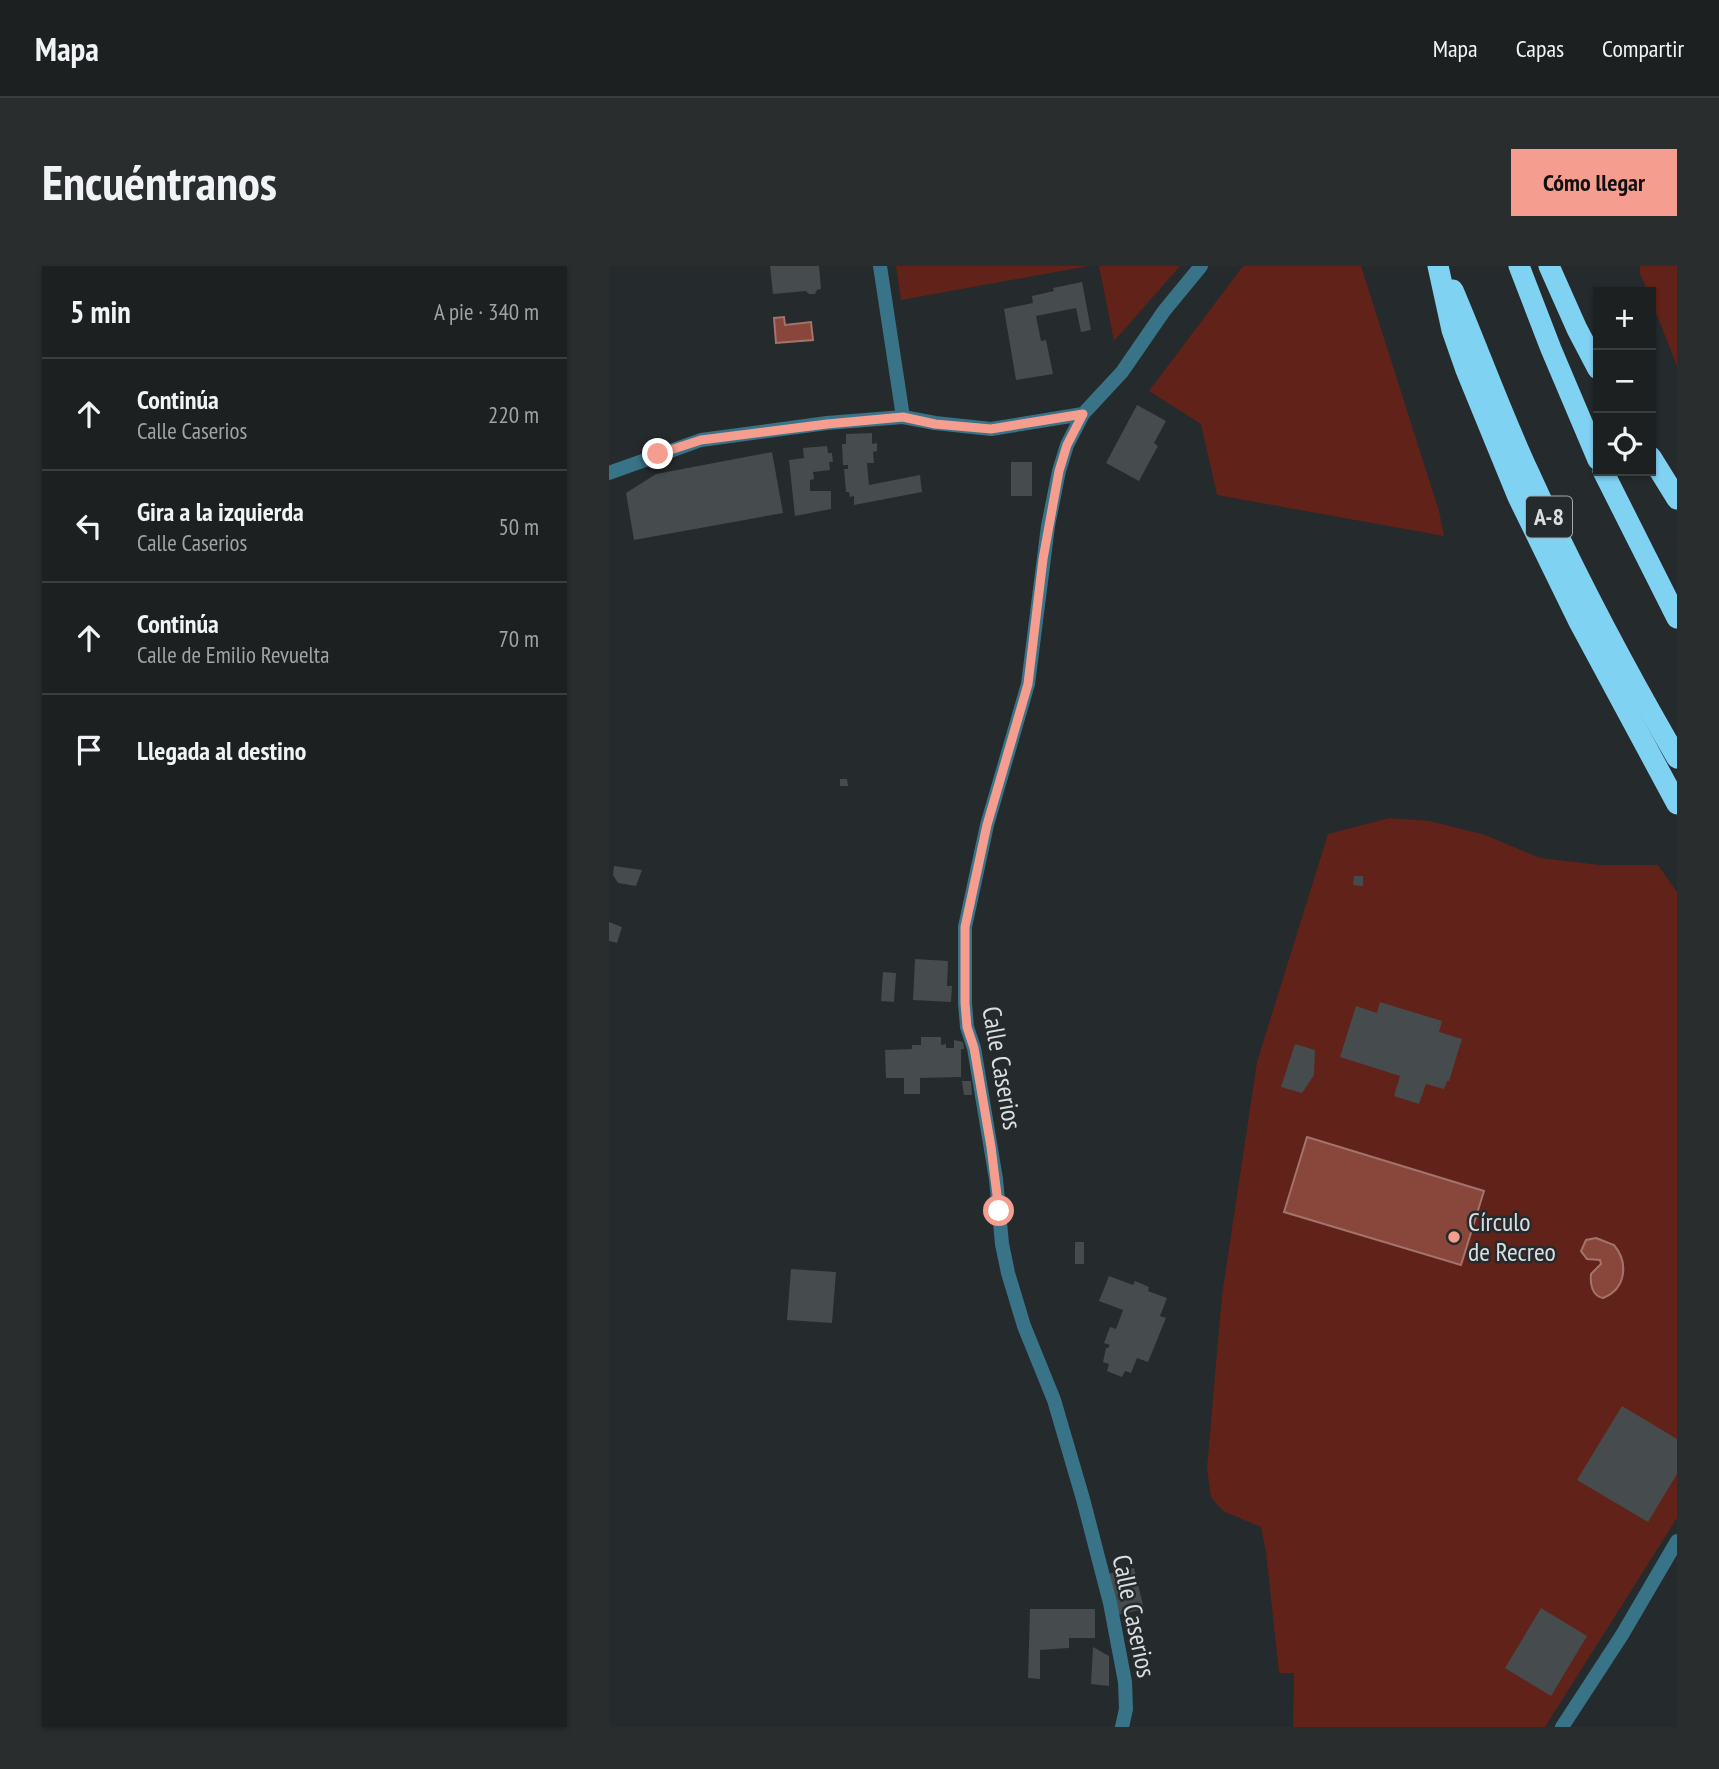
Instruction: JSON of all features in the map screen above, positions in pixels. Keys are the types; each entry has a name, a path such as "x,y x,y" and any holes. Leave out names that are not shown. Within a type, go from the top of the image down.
{"highway":[{"name":"A-8","path":"1440,266 1549,517 1641,696 1677,758"},
{"path":"1440,266 1456,340 1513,486 1578,620 1677,804"},
{"path":"1519,266 1593,449"},
{"path":"1549,266 1593,359"},
{"path":"1656,465 1677,499"},
{"path":"1606,476 1677,618"}],"street":[{"path":"880,266 903,417"},
{"name":"Calle Caserios","path":"1122,1727 1126,1709 1120,1650 1083,1499 1054,1400 1024,1326 1002,1244 996,1179 965,1003 965,927 987,825 1028,684 1043,559 1059,471 1067,445 1083,414 1122,372 1164,312 1201,266"},
{"path":"609,473 701,440 827,424 903,417 935,424 991,429 1083,414"},
{"path":"1562,1727 1622,1635 1677,1541"}],"shaded area":[{"path":"896,266 1089,266 901,300"},
{"path":"1099,266 1180,266 1114,341"},
{"path":"1243,266 1361,266 1439,511 1444,536 1217,495 1201,424 1149,391"},
{"path":"1640,266 1677,266 1677,366 1656,313 1656,287 1646,287 1640,274"},
{"path":"784,317 785,325 811,322 813,340 776,343 774,318"},
{"name":"Círculo de Recreo","path":"1389,818 1430,821 1485,835 1540,858 1600,865 1658,865 1677,892 1677,1518 1545,1727 1293,1727 1294,1673 1279,1673 1261,1527 1223,1511 1211,1497 1207,1468 1222,1295 1257,1062 1328,834"},
{"path":"1307,1137 1484,1191 1461,1265 1284,1212"},
{"path":"1596,1238 1614,1245 1623,1267 1621,1282 1611,1294 1603,1298 1594,1292 1591,1282 1591,1274 1601,1264 1600,1260 1587,1259 1581,1251 1586,1240"}],"building":[{"path":"770,266 819,266 821,289 815,294 806,291 773,294"},
{"path":"1082,282 1091,330 1081,332 1076,308 1036,316 1041,341 1046,340 1053,374 1016,380 1004,309 1033,303 1032,296 1054,291 1053,288"},
{"path":"1137,405 1166,421 1154,443 1158,446 1139,481 1106,463"},
{"path":"872,433 872,444 877,443 877,451 873,452 874,463 867,463 869,485 920,475 922,492 854,505 854,496 850,497 849,492 846,492 844,469 848,469 848,465 843,465 842,444 846,444 846,434"},
{"path":"827,446 828,453 832,453 830,470 813,472 810,491 831,491 831,509 795,516 789,460 804,458 803,448"},
{"path":"772,452 783,513 634,540 626,493 656,474"},
{"path":"1011,462 1032,462 1032,496 1011,496"},
{"path":"840,779 847,779 848,786 840,786"},
{"path":"614,866 642,870 636,886 618,883 613,875"},
{"path":"1354,876 1363,876 1363,886 1353,885"},
{"path":"609,922 622,927 617,943 609,941"},
{"path":"915,959 948,961 947,986 952,986 951,1002 913,1000"},
{"path":"883,972 896,973 894,1002 881,1001"},
{"path":"1380,1002 1442,1021 1439,1032 1462,1039 1444,1089 1426,1084 1419,1104 1394,1096 1400,1076 1340,1057 1356,1006 1377,1013"},
{"path":"921,1037 941,1037 941,1045 946,1044 946,1048 954,1048 954,1040 963,1042 961,1077 920,1078 920,1094 904,1094 904,1078 886,1078 885,1050 912,1049 912,1045 921,1045"},
{"path":"1295,1044 1315,1050 1314,1075 1302,1093 1281,1087"},
{"path":"962,1081 971,1081 972,1095 964,1095"},
{"path":"1075,1242 1084,1242 1084,1264 1075,1264"},
{"path":"791,1269 836,1272 832,1323 787,1320"},
{"path":"1109,1276 1133,1285 1135,1281 1149,1287 1148,1291 1167,1298 1160,1316 1166,1318 1148,1362 1137,1358 1131,1373 1125,1371 1122,1377 1107,1371 1109,1364 1103,1362 1106,1348 1110,1345 1104,1343 1110,1327 1116,1329 1123,1310 1099,1301"},
{"path":"1622,1406 1677,1439 1677,1474 1648,1522 1577,1480"},
{"path":"1134,1568 1144,1609 1117,1615 1107,1574"},
{"path":"1541,1608 1587,1636 1551,1696 1505,1668"},
{"path":"1030,1609 1095,1609 1095,1638 1069,1638 1069,1648 1040,1650 1040,1679 1028,1678"},
{"path":"1093,1647 1109,1656 1109,1686 1091,1684"}],"place":[{"name":"Círculo de Recreo","path":"1454,1237"}],"route":[{"path":"658,454 701,440 827,424 903,417 935,424 991,429 1083,414 1067,445 1059,471 1043,559 1033,660 1007,764 987,825 965,927 967,1027 974,1048 999,1211"}]}
